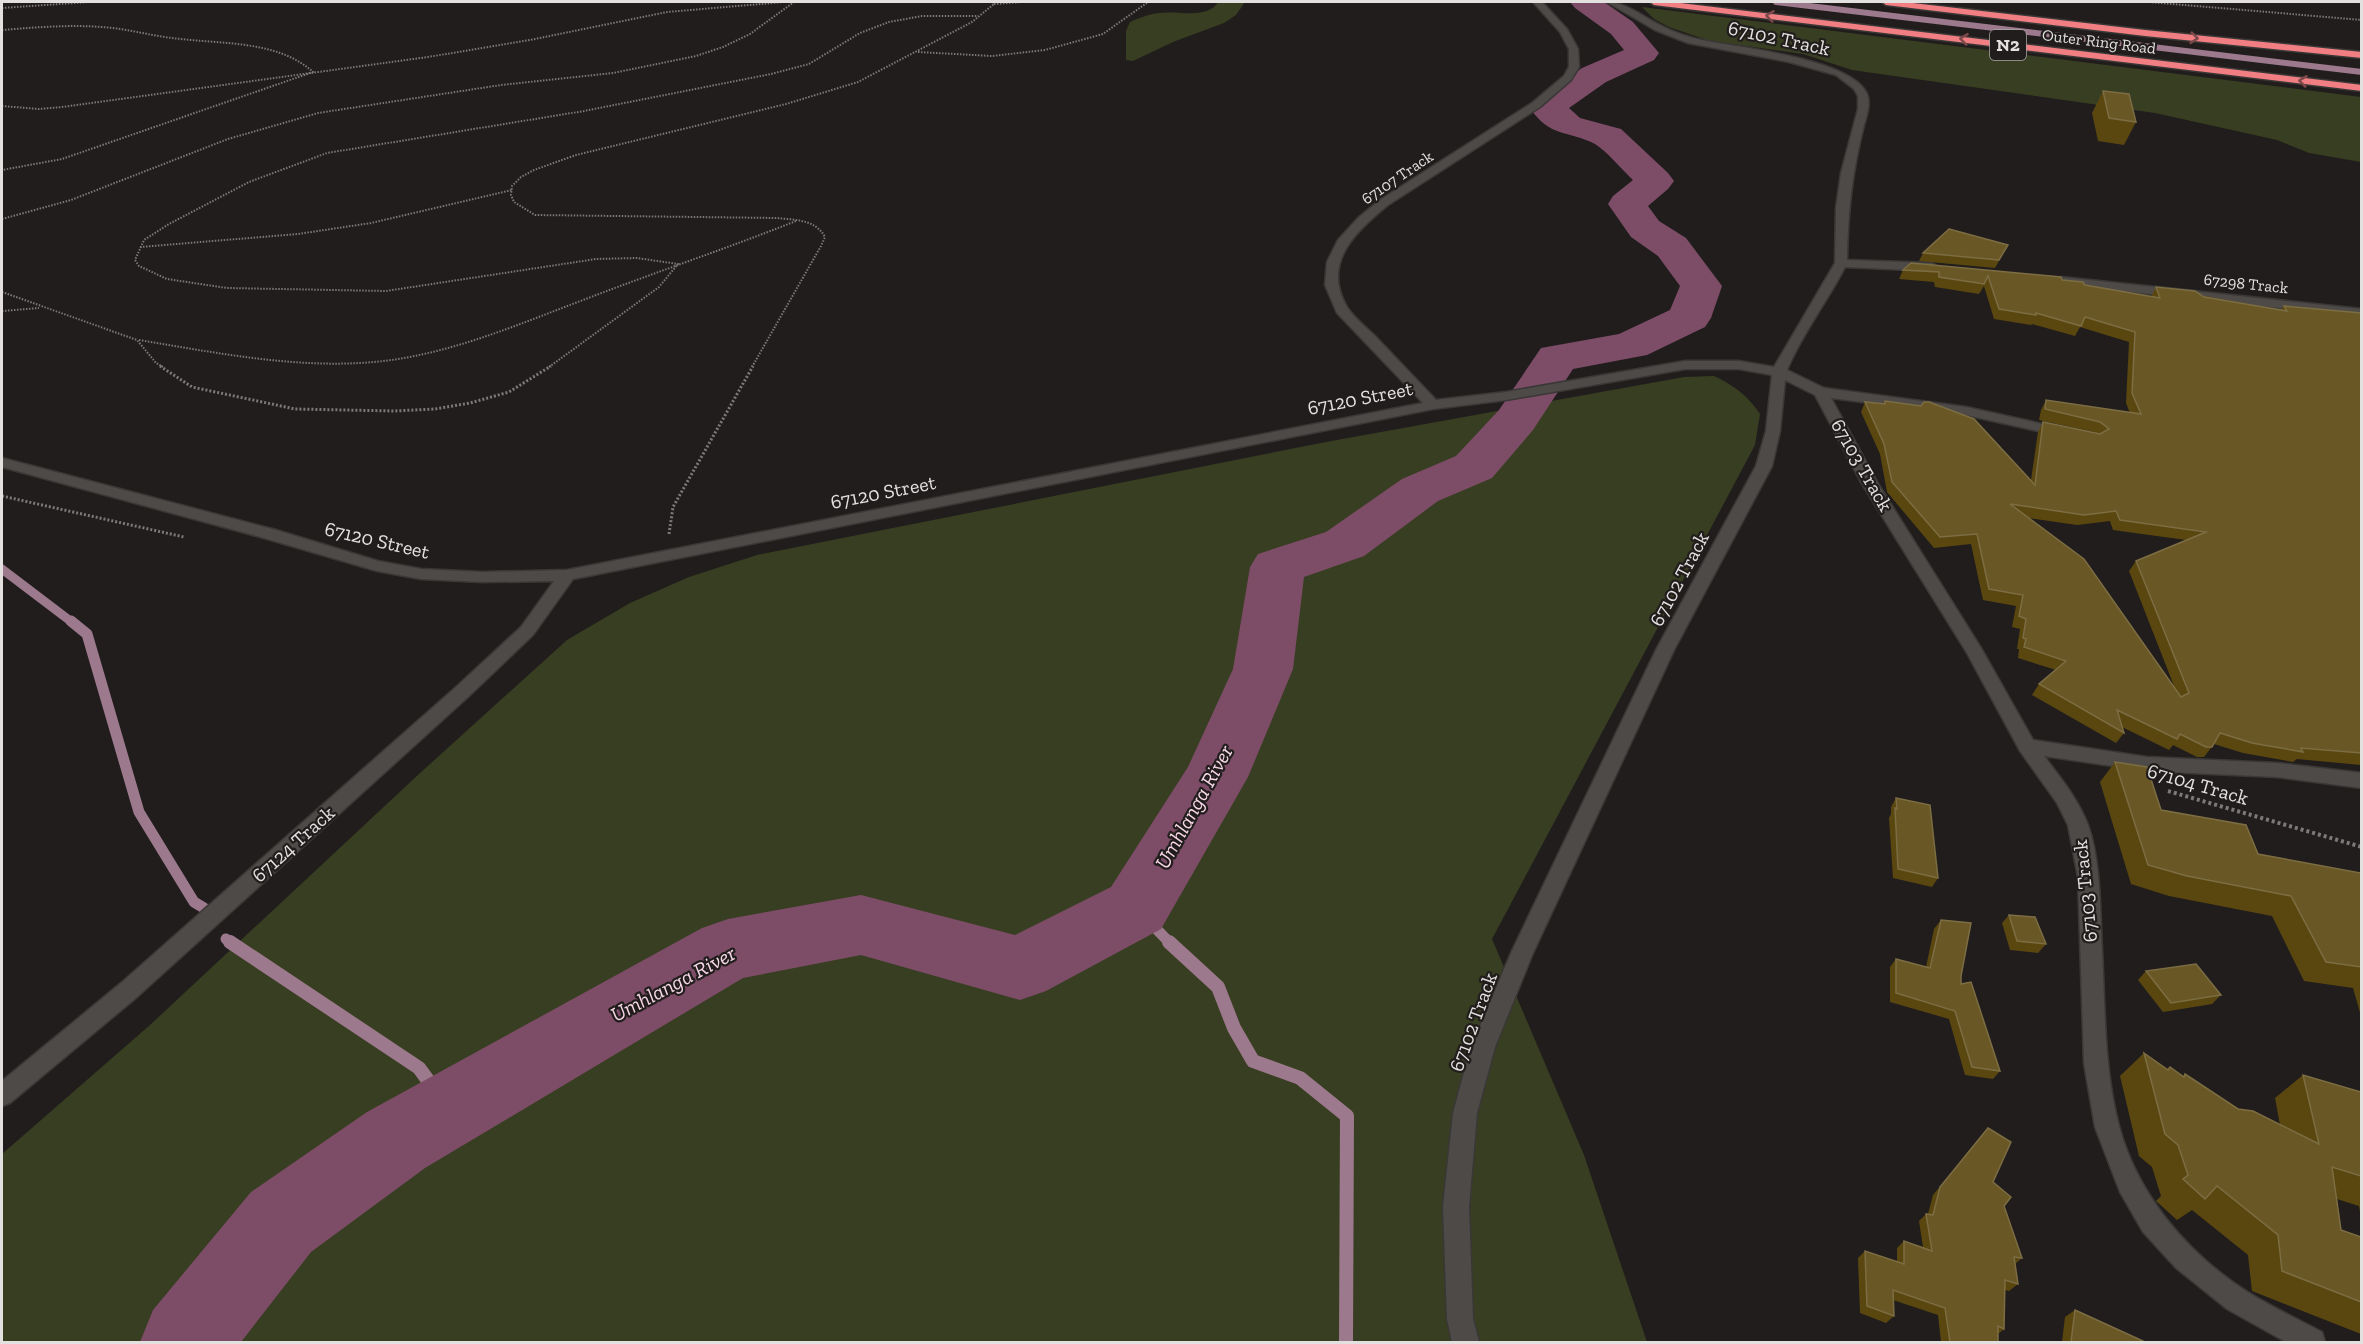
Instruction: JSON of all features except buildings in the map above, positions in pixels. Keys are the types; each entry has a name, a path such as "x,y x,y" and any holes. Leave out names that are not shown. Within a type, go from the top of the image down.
{"highway":[{"name":"Outer Ring Road","path":"1654,2 2361,88"},
{"name":"Outer Ring Road","path":"1886,2 2145,33 2361,55"}],"street":[{"name":"67107 Track","path":"1433,405 1366,338 1342,310 1333,293 1330,269 1342,243 1377,209 1504,127 1567,80 1575,66 1575,52 1567,36 1538,2"},
{"name":"67102 Track","path":"1465,1342 1460,1319 1456,1207 1465,1113 1483,1047 1527,943 1665,650 1764,466 1773,431 1779,372 1787,354 1819,304 1841,263 1842,208 1847,173 1863,109 1863,96 1858,87 1839,73 1812,64 1682,38 1658,28 1611,2"},
{"path":"1841,263 1946,269"},
{"name":"67298 Track","path":"2048,279 2361,312"},
{"name":"67120 Street","path":"2,462 270,534 377,566 421,574 472,577 567,575 1433,405 1506,396 1686,364 1739,365 1779,372"},
{"path":"1779,372 1821,392 1966,411 2084,436"},
{"name":"67103 Track","path":"1821,392 1869,482 1975,652 2027,746 2064,798 2078,825 2088,878 2096,1063 2107,1127 2129,1183 2152,1223 2184,1259 2236,1300 2312,1342"},
{"name":"67124 Track","path":"2,1095 129,990 454,700 527,631 567,575"},
{"path":"2027,746 2147,764 2277,770 2361,781"}],"path":[{"path":"2,8 89,2"},
{"path":"2,106 38,109 62,107 519,42 667,12 784,2"},
{"path":"2,219 71,200 228,139 318,113 481,88 613,72 696,56 723,47 750,34 794,2"},
{"path":"139,247 298,234 371,223 512,190 521,177 552,162 832,91 858,82 972,22 993,3 1022,2"},
{"path":"918,51 989,57 1011,57 1039,52 1093,39 1109,31 1148,2"},
{"path":"2149,2 2361,20"},
{"path":"678,264 658,259 627,257 596,259 386,291 227,288 167,279 139,266 135,260 139,247 169,224 249,182 327,153 584,111 771,74 809,64 860,33 889,22 922,16 978,16"},
{"path":"2,30 70,26 106,27 171,39 262,49 307,63 313,72"},
{"path":"2,170 62,159 293,81 313,72"},
{"path":"512,190 514,202 535,215 553,218 669,216 796,220 816,225 825,237 673,507 667,556"},
{"path":"2,292 137,340 267,360 337,363 392,360 444,349 486,336 678,264 729,248 796,220"},
{"path":"137,340 156,363 192,387 295,409 394,411 435,409 470,403 509,392 544,371 659,287 678,264"},
{"path":"2,311 43,308"},
{"name":"67104 Track","path":"2162,789 2361,847"}],"green space":[{"path":"1218,2 1245,2 1236,15 1224,23 1173,42 1133,61 1126,60 1126,31 1130,22 1148,15 1166,12 1200,13 1213,8"},
{"path":"1642,7 2361,97 2361,162 2309,153 2277,140 2155,113 1852,70 1803,54 1710,41 1669,27 1654,19"},
{"path":"1714,376 1740,392 1760,414 1755,445 1492,939 1584,1155 1647,1342 2,1342 2,1154 150,1025 419,774 567,640 630,603 689,577 757,555 1326,442 1684,377"}],"waterway":[{"name":"Umhlanga River","path":"185,1342 281,1222 396,1140 728,950 861,925 1020,968 1136,908 1216,777 1263,669 1278,567 1345,544 1420,490 1474,467 1516,420 1557,358 1631,345 1689,318 1701,286 1672,247 1645,229 1627,204 1655,181 1608,137 1568,125 1547,108 1594,75 1643,53 1622,28 1585,2"},
{"path":"1776,2 2362,72"},
{"path":"2,569 73,623"},
{"path":"71,621 87,634 139,812 194,902 204,908"},
{"path":"1136,908 1169,942"},
{"path":"226,939 232,943"},
{"path":"230,942 419,1068 449,1109"},
{"path":"1169,942 1218,987 1234,1028 1253,1061 1300,1078 1347,1116 1346,1342"}]}
